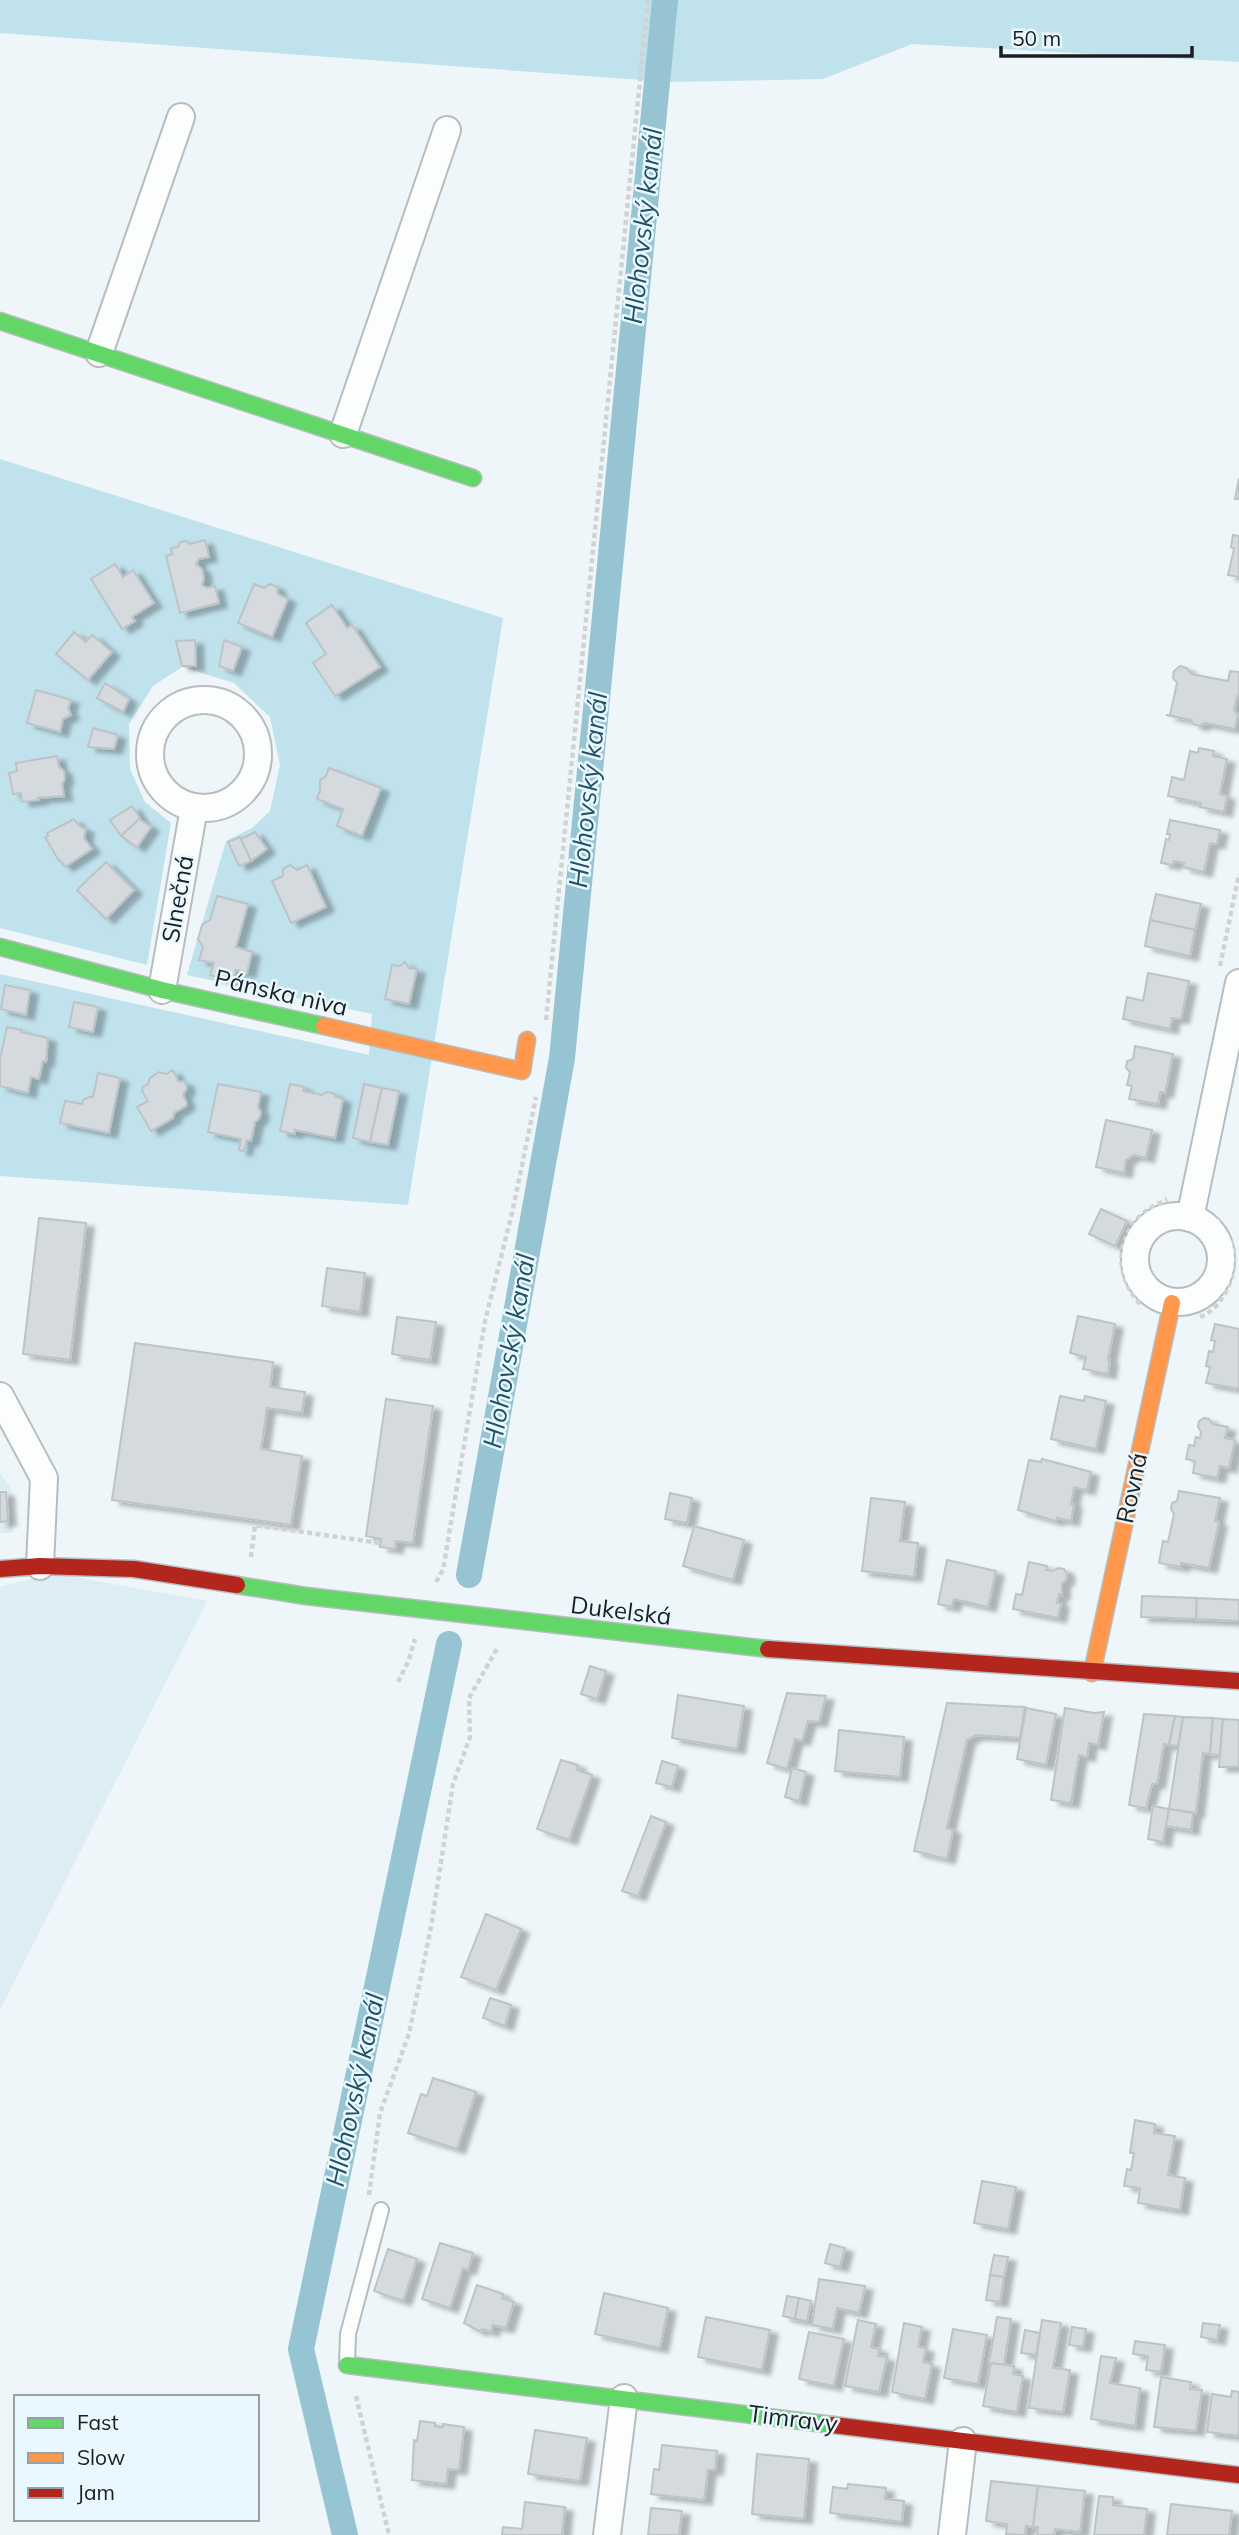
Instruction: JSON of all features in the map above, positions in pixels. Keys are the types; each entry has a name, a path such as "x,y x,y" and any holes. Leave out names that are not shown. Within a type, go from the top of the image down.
{"street":[{"path":"99,354 181,117"},
{"path":"343,434 447,130"},
{"path":"0,321 473,478"},
{"path":"211,699 229,705 243,715 253,729 258,746 258,763 252,779 242,793 228,803 211,808 194,807 176,801 162,789 152,773 150,745 161,720 175,707 192,700 211,699"},
{"name":"Slnečná","path":"162,990 194,807"},
{"name":"Pánska niva","path":"0,947 162,990 522,1071 527,1040"},
{"path":"1190,1217 1229,975"},
{"path":"1176,1216 1190,1217 1214,1234 1222,1261 1219,1275 1212,1288 1187,1303 1158,1299 1143,1284 1135,1265 1135,1250 1141,1237 1156,1222 1176,1216"},
{"name":"Rovná","path":"1092,1673 1172,1303"},
{"path":"0,1396 44,1478 40,1566"},
{"name":"Dukelská","path":"0,1569 40,1566 134,1569 306,1596 821,1654 1239,1681"},
{"name":"Timravy","path":"347,2365 1239,2475"},
{"path":"607,2535 624,2398"},
{"path":"952,2535 962,2441"}],"lane":[{"path":"347,2365 348,2334 381,2210"}],"path":[{"path":"545,1027 648,0"},
{"path":"1229,975 1239,874"},
{"path":"398,1682 408,1662 423,1609 443,1570 485,1321 513,1209 536,1094"},
{"path":"1145,1310 1126,1285 1121,1273 1122,1249 1138,1218 1172,1194"},
{"path":"250,1559 255,1525 380,1543"},
{"path":"381,2210 368,2195 380,2113 409,2034 431,1927 453,1784 470,1737 469,1698 498,1646 508,1620"},
{"path":"347,2365 375,2468 389,2535"}],"shaded area":[{"path":"0,0 1239,0 1239,62 912,44 823,79 669,82 0,33"},
{"path":"0,459 503,618 408,1205 0,1176 0,974 369,1055 372,1014 187,975 226,841 252,828 270,811 280,765 270,717 234,683 182,667 153,686 129,724 130,769 145,802 171,823 147,965 0,928"},
{"path":"0,1473 11,1488 13,1533 0,1533"},
{"path":"52,1573 207,1601 0,2010 0,1587"}],"building":[{"path":"1239,478 1239,499 1235,499"},
{"path":"1233,535 1239,536 1239,577 1228,575 1234,549 1231,547"},
{"path":"205,540 209,557 199,559 196,564 202,569 202,585 207,588 215,586 219,603 180,613 166,556 172,554 171,548 178,547 180,542 186,541 190,544"},
{"path":"115,564 123,577 133,570 154,603 132,617 135,621 122,629 91,579"},
{"path":"254,584 264,588 270,584 277,587 278,594 288,599 272,637 238,623"},
{"path":"332,605 347,628 352,625 380,667 335,696 313,663 326,654 306,623"},
{"path":"74,632 86,642 92,635 112,652 88,680 56,654"},
{"path":"195,640 196,666 182,666 176,641"},
{"path":"224,640 242,647 233,671 219,666"},
{"path":"1180,666 1187,668 1191,674 1228,681 1230,671 1239,672 1239,696 1234,710 1238,715 1235,729 1205,723 1200,726 1193,724 1191,720 1166,715 1170,715 1177,683 1173,678 1174,671"},
{"path":"105,683 129,699 123,712 97,698"},
{"path":"36,690 71,700 68,708 71,715 63,719 60,732 27,723"},
{"path":"93,728 118,735 114,749 88,747"},
{"path":"1199,748 1214,751 1213,756 1227,759 1220,794 1227,796 1224,812 1200,807 1201,803 1168,796 1172,777 1184,780 1190,751 1198,753"},
{"path":"57,756 59,767 64,771 64,796 22,802 21,793 13,794 9,773 17,771 16,763"},
{"path":"329,768 381,788 362,836 337,826 343,809 317,799 320,780 326,776"},
{"path":"132,806 140,818 121,836 110,820"},
{"path":"74,819 79,826 86,829 84,838 92,849 65,867 45,837 48,836 47,833"},
{"path":"139,819 151,827 137,847 121,836"},
{"path":"1170,820 1220,830 1217,844 1210,843 1204,872 1183,867 1184,863 1161,863 1166,839 1169,840 1170,834 1167,834"},
{"path":"255,832 267,849 251,861 241,839"},
{"path":"240,837 251,861 239,866 228,842"},
{"path":"106,862 134,890 106,919 77,890"},
{"path":"290,865 297,870 307,865 326,907 291,923 272,881 283,876 283,869"},
{"path":"1156,894 1201,904 1195,930 1150,920"},
{"path":"217,896 248,904 236,947 252,952 247,973 236,970 234,977 239,978 238,983 210,975 214,963 199,960 203,947 198,939 202,925 210,920"},
{"path":"1150,920 1195,930 1190,956 1145,946"},
{"path":"405,962 409,968 417,969 409,1004 385,999 392,965 400,966"},
{"path":"1148,973 1189,981 1181,1019 1172,1018 1170,1029 1123,1019 1127,997 1143,1001"},
{"path":"5,985 30,990 26,1015 1,1009"},
{"path":"74,1002 98,1007 93,1032 69,1027"},
{"path":"7,1027 48,1038 46,1062 43,1061 39,1079 31,1077 28,1093 0,1086 0,1059"},
{"path":"1135,1046 1173,1054 1165,1093 1160,1092 1158,1104 1129,1099 1132,1086 1127,1085 1130,1072 1126,1068 1127,1061 1133,1059"},
{"path":"173,1070 178,1081 185,1082 187,1088 183,1095 186,1106 174,1113 173,1118 151,1131 137,1107 148,1101 142,1091 143,1087 159,1072 166,1074"},
{"path":"98,1073 120,1078 109,1133 60,1123 65,1101 82,1104 83,1100 93,1097"},
{"path":"218,1084 261,1092 259,1119 255,1122 251,1141 247,1140 244,1151 239,1150 241,1139 208,1132"},
{"path":"290,1084 304,1087 303,1091 322,1095 333,1093 343,1099 335,1138 295,1130 295,1134 280,1131"},
{"path":"364,1084 382,1088 370,1142 353,1138"},
{"path":"382,1088 399,1091 388,1145 370,1142"},
{"path":"1106,1120 1152,1130 1146,1158 1134,1155 1126,1160 1124,1173 1096,1167"},
{"path":"1101,1209 1127,1221 1115,1246 1089,1234"},
{"path":"39,1218 86,1223 70,1360 23,1354"},
{"path":"327,1268 365,1273 360,1312 322,1306"},
{"path":"1078,1316 1115,1324 1108,1374 1083,1369 1086,1357 1070,1353"},
{"path":"397,1317 436,1322 430,1360 392,1354"},
{"path":"1215,1324 1239,1329 1239,1389 1206,1383 1210,1367 1206,1366 1209,1351 1213,1352 1215,1341 1211,1340"},
{"path":"135,1343 273,1362 270,1387 305,1392 302,1413 267,1408 261,1449 302,1456 291,1525 112,1500"},
{"path":"1060,1396 1084,1401 1085,1396 1106,1401 1096,1449 1051,1439"},
{"path":"386,1399 433,1406 413,1543 396,1541 395,1549 380,1547 381,1539 366,1536"},
{"path":"1204,1418 1213,1424 1228,1427 1225,1438 1235,1440 1229,1468 1220,1466 1217,1478 1193,1473 1195,1461 1186,1459 1189,1445 1194,1446 1196,1437 1200,1438 1199,1421"},
{"path":"1042,1459 1091,1472 1087,1490 1074,1487 1071,1521 1057,1518 1056,1521 1018,1510 1029,1460 1041,1462"},
{"path":"1179,1491 1220,1498 1215,1521 1219,1522 1209,1568 1181,1563 1181,1567 1159,1563 1163,1541 1168,1542 1174,1514 1172,1503 1177,1501"},
{"path":"0,1492 6,1492 8,1521 0,1522"},
{"path":"670,1493 692,1498 687,1523 665,1519"},
{"path":"871,1498 905,1502 900,1541 918,1543 914,1577 862,1571"},
{"path":"694,1526 744,1540 733,1580 683,1566"},
{"path":"947,1560 996,1571 988,1607 954,1599 952,1607 938,1604"},
{"path":"1029,1562 1047,1566 1046,1570 1064,1569 1067,1574 1062,1583 1062,1595 1059,1594 1057,1603 1061,1603 1058,1618 1013,1609 1016,1594 1022,1595"},
{"path":"1142,1596 1197,1598 1196,1619 1141,1617"},
{"path":"1197,1598 1239,1600 1239,1621 1196,1619"},
{"path":"590,1666 606,1671 597,1699 581,1694"},
{"path":"787,1693 826,1696 819,1722 808,1721 802,1741 795,1739 787,1769 767,1763"},
{"path":"678,1695 744,1706 737,1749 672,1738"},
{"path":"947,1703 1025,1707 1020,1738 976,1735 967,1740 947,1828 953,1830 947,1859 914,1851"},
{"path":"1026,1708 1056,1714 1046,1765 1017,1759"},
{"path":"1065,1708 1104,1712 1098,1745 1089,1743 1087,1757 1079,1755 1071,1803 1051,1800"},
{"path":"1144,1714 1175,1716 1169,1745 1164,1744 1157,1784 1152,1784 1146,1808 1129,1805"},
{"path":"1175,1716 1183,1717 1178,1746 1169,1745"},
{"path":"1183,1717 1213,1718 1210,1754 1203,1753 1196,1813 1169,1809"},
{"path":"1213,1718 1223,1719 1220,1755 1210,1754"},
{"path":"1223,1719 1239,1720 1239,1767 1219,1767"},
{"path":"839,1730 904,1737 900,1777 835,1771"},
{"path":"561,1760 578,1765 577,1770 592,1775 569,1840 537,1829"},
{"path":"662,1761 678,1766 672,1787 656,1783"},
{"path":"792,1768 806,1772 799,1801 785,1797"},
{"path":"1153,1806 1169,1809 1163,1842 1148,1839"},
{"path":"1169,1809 1193,1813 1191,1830 1166,1826"},
{"path":"651,1816 666,1822 638,1896 622,1891"},
{"path":"486,1914 521,1929 496,1990 461,1977"},
{"path":"490,1998 511,2005 505,2026 483,2018"},
{"path":"433,2078 476,2092 457,2149 408,2133 421,2094 427,2096"},
{"path":"1135,2120 1155,2124 1154,2133 1175,2136 1168,2175 1185,2178 1180,2210 1138,2203 1140,2188 1124,2186 1134,2153 1130,2153"},
{"path":"982,2181 1016,2187 1008,2229 974,2223"},
{"path":"440,2243 473,2253 468,2270 463,2268 450,2308 422,2299"},
{"path":"830,2244 845,2248 840,2267 825,2263"},
{"path":"388,2249 417,2259 403,2301 374,2291"},
{"path":"994,2255 1008,2257 1004,2277 990,2275"},
{"path":"990,2275 1004,2277 1000,2302 986,2300"},
{"path":"819,2279 865,2286 859,2313 837,2308 833,2329 812,2325"},
{"path":"477,2285 503,2294 502,2298 514,2302 506,2328 493,2325 491,2332 483,2329 479,2331 464,2323"},
{"path":"604,2293 668,2308 660,2348 595,2334"},
{"path":"787,2296 799,2298 795,2319 783,2316"},
{"path":"799,2298 811,2301 807,2321 795,2319"},
{"path":"706,2317 770,2330 762,2370 698,2357"},
{"path":"997,2317 1011,2319 1004,2365 989,2363"},
{"path":"858,2320 876,2324 871,2347 880,2349 878,2356 887,2357 879,2392 845,2386"},
{"path":"1042,2320 1061,2323 1053,2368 1070,2370 1063,2412 1029,2408"},
{"path":"904,2323 922,2327 918,2347 926,2348 923,2362 932,2364 925,2399 892,2392"},
{"path":"1203,2323 1220,2325 1217,2340 1201,2337"},
{"path":"1072,2327 1086,2329 1083,2347 1069,2345"},
{"path":"953,2329 987,2335 978,2384 944,2378"},
{"path":"1025,2330 1040,2333 1036,2355 1021,2353"},
{"path":"809,2332 844,2339 834,2386 799,2379"},
{"path":"1135,2341 1165,2345 1161,2372 1146,2370 1148,2356 1133,2354"},
{"path":"1101,2356 1116,2358 1110,2383 1140,2388 1135,2426 1091,2419"},
{"path":"991,2363 1014,2366 1013,2374 1023,2376 1017,2412 983,2406"},
{"path":"1161,2377 1191,2382 1190,2389 1202,2390 1196,2431 1154,2427"},
{"path":"1232,2391 1239,2392 1239,2436 1207,2432 1212,2394 1231,2397"},
{"path":"420,2421 435,2423 435,2426 443,2427 443,2424 464,2427 459,2470 448,2469 446,2484 412,2480 414,2440 417,2441"},
{"path":"535,2430 587,2438 580,2481 528,2474"},
{"path":"662,2445 717,2451 715,2470 708,2470 704,2500 651,2494 654,2469 659,2470"},
{"path":"757,2454 809,2459 804,2519 752,2514"},
{"path":"991,2481 1038,2486 1033,2527 1026,2526 1025,2535 1006,2534 1007,2524 986,2521"},
{"path":"848,2484 886,2488 885,2499 904,2501 902,2522 830,2513 833,2487 847,2489"},
{"path":"1038,2486 1085,2491 1080,2532 1055,2529 1054,2535 1037,2535 1038,2527 1033,2527"},
{"path":"1099,2496 1113,2497 1113,2505 1147,2509 1144,2535 1094,2535"},
{"path":"525,2502 565,2507 562,2535 502,2535 503,2527 522,2529"},
{"path":"1171,2504 1232,2511 1229,2535 1167,2535"},
{"path":"651,2508 682,2511 679,2535 648,2535"}],"waterway":[{"name":"Hlohovský kanál","path":"469,1575 562,1058 665,0"},
{"name":"Hlohovský kanál","path":"345,2535 301,2349 449,1644"}],"traffic: fast":[{"path":"0,321 473,478"},
{"path":"0,947 162,990 324,1026"},
{"path":"237,1585 306,1596 768,1649"},
{"path":"347,2365 833,2425"}],"traffic: slow":[{"path":"324,1026 522,1071 527,1040"},
{"path":"1092,1673 1172,1303"}],"traffic: jam":[{"path":"0,1569 40,1566 134,1569 237,1585"},
{"path":"768,1649 1239,1681"},
{"path":"833,2425 1239,2475"}]}
